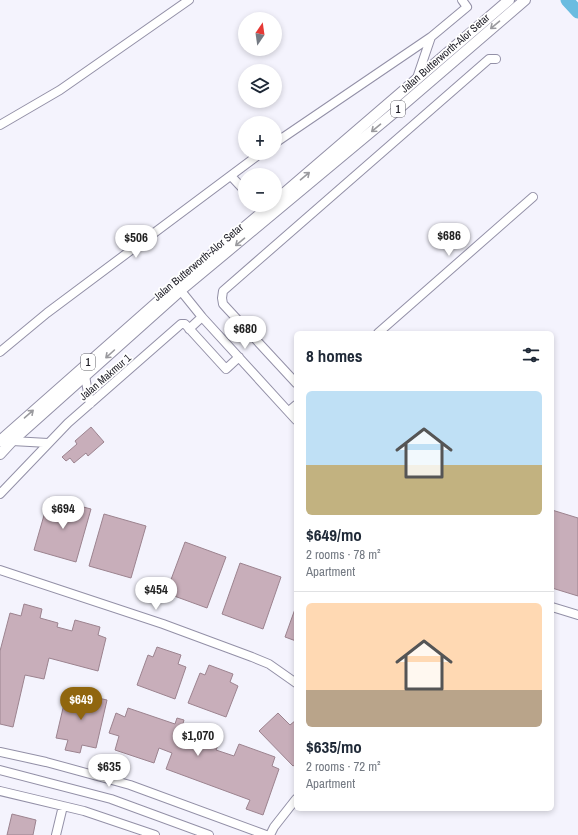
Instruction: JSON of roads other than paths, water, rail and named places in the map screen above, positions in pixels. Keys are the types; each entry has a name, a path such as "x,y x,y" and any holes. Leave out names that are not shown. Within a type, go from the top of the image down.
{"main road":[{"name":"Jalan Butterworth-Alor Setar","path":"282,195 416,81 508,0"},
{"name":"Jalan Butterworth-Alor Setar","path":"0,441 178,288 396,111 525,0"},
{"name":"Jalan Butterworth-Alor Setar","path":"0,454 12,441 85,376 259,212"}],"street":[{"path":"0,125 60,90 189,0"},
{"path":"282,138 431,37 467,7 462,0"},
{"path":"416,81 431,37"},
{"path":"294,381 223,304 223,291 489,58 496,59"},
{"path":"0,352 47,313 252,160"},
{"path":"230,176 238,184"},
{"path":"380,331 533,197"},
{"path":"178,288 202,317 294,417"},
{"path":"202,317 189,329 226,369 239,358"},
{"name":"Jalan Makmur 1","path":"0,494 48,443 181,324 185,324 189,329"},
{"path":"85,376 90,404"},
{"path":"289,411 294,407"},
{"path":"12,441 48,443"},
{"path":"0,570 163,624 252,657 270,664 294,682"},
{"path":"554,608 578,615"},
{"path":"0,752 46,762 130,785 266,835"},
{"path":"0,770 111,799 209,835"},
{"path":"0,791 63,806 155,835"},
{"path":"270,835 274,827 294,802"},
{"path":"56,835 63,806"}],"waterway":[{"path":"567,0 578,12"}]}
